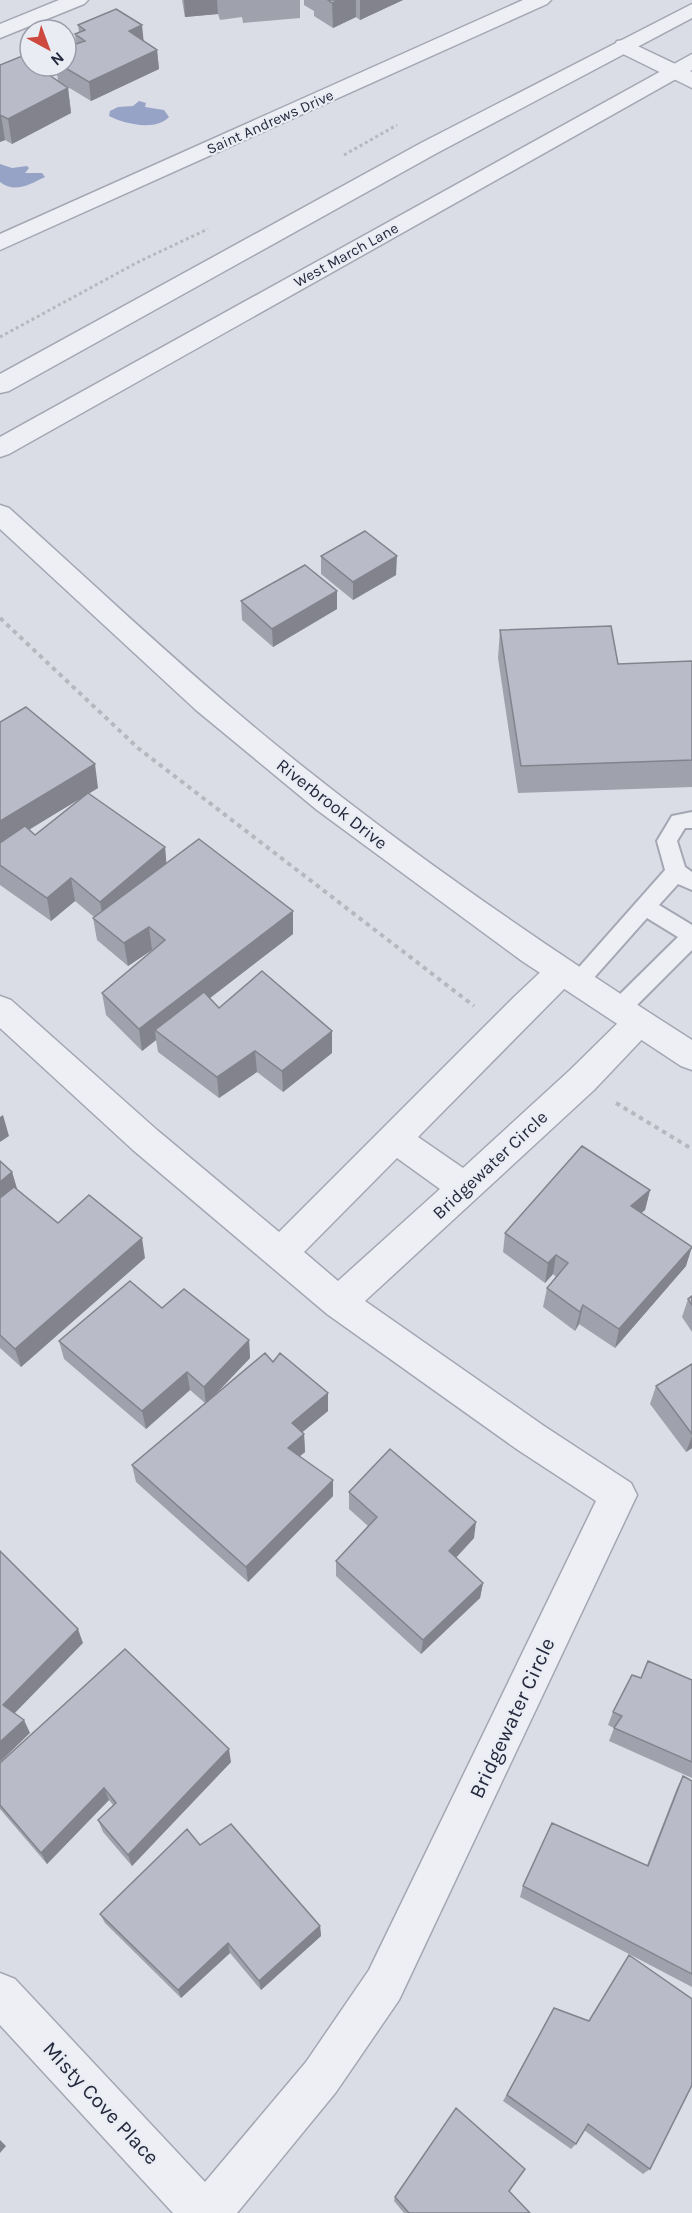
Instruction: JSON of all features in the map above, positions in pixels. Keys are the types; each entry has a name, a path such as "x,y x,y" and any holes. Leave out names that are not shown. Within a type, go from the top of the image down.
{"street":[{"path":"0,32 77,0"},
{"name":"Saint Andrews Drive","path":"0,243 540,0"},
{"path":"0,385 429,148 692,10"},
{"path":"625,46 686,71"},
{"name":"West March Lane","path":"0,448 686,71"},
{"name":"Riverbrook Drive","path":"0,514 196,692 276,761 414,868 569,978 692,1057"},
{"path":"280,1253 395,1139 502,1027 569,978"},
{"name":"Bridgewater Circle","path":"0,1009 137,1133 339,1303 531,1438 618,1495 384,1985 321,2077 208,2213"},
{"name":"Bridgewater Circle","path":"339,1303 582,1080 628,1017"},
{"path":"395,1139 465,1188"},
{"name":"Misty Cove Place","path":"0,1994 202,2213"}],"lane":[{"path":"569,978 644,906 684,877 667,842 679,821 692,820"},
{"path":"628,1017 692,936 644,906"}],"path":[{"path":"0,618 147,755 221,814 502,1027"},
{"path":"582,1080 633,1116 692,1149"}],"water":[{"path":"139,101 146,103 145,107 164,110 169,117 156,124 139,125 109,116 110,111 118,107 133,106"},
{"path":"0,164 12,168 27,166 29,168 25,173 42,173 45,177 22,187 6,186 0,182"}],"building":[{"path":"116,9 142,25 129,31 157,50 89,82 78,75 78,43 85,41 78,36 78,33 85,30 78,25"},
{"path":"18,58 18,78 53,78 68,88 8,119 0,115 0,65"},
{"path":"365,531 397,556 353,582 321,556"},
{"path":"305,565 337,591 272,629 241,601"},
{"path":"611,626 618,664 692,661 692,760 521,766 500,630"},
{"path":"26,707 95,764 0,821 0,722"},
{"path":"88,793 165,847 100,902 71,878 47,898 0,865 0,843 25,826 35,835"},
{"path":"199,839 293,911 139,1029 102,993 165,940 149,927 124,943 93,918"},
{"path":"262,971 332,1031 282,1071 255,1051 217,1077 155,1030 204,992 219,1008"},
{"path":"582,1146 650,1190 631,1206 692,1247 619,1329 583,1305 580,1312 547,1288 568,1263 556,1255 548,1263 505,1233"},
{"path":"0,1161 12,1172 0,1182"},
{"path":"14,1187 58,1223 89,1195 142,1238 15,1349 0,1335 0,1198"},
{"path":"130,1281 162,1308 184,1289 249,1340 204,1387 187,1372 142,1411 59,1341"},
{"path":"265,1353 273,1362 280,1353 328,1393 292,1423 304,1434 288,1448 333,1480 246,1567 132,1465"},
{"path":"692,1364 692,1434 656,1386"},
{"path":"390,1449 476,1522 449,1551 483,1583 423,1640 336,1561 377,1517 349,1492"},
{"path":"0,1551 78,1629 3,1705 24,1720 0,1742"},
{"path":"125,1649 229,1749 128,1855 98,1820 116,1803 104,1788 41,1853 0,1805 0,1763"},
{"path":"648,1661 692,1680 692,1762 614,1728 622,1716 613,1712 632,1675 641,1678"},
{"path":"683,1776 692,1781 692,1974 523,1886 552,1823 648,1866"},
{"path":"231,1824 320,1926 259,1981 228,1943 178,1990 100,1914 187,1829 200,1845"},
{"path":"629,1955 692,1999 692,2085 650,2169 588,2124 576,2144 507,2095 554,2008 589,2021"},
{"path":"456,2108 525,2169 509,2191 530,2213 409,2213 395,2197"}]}
